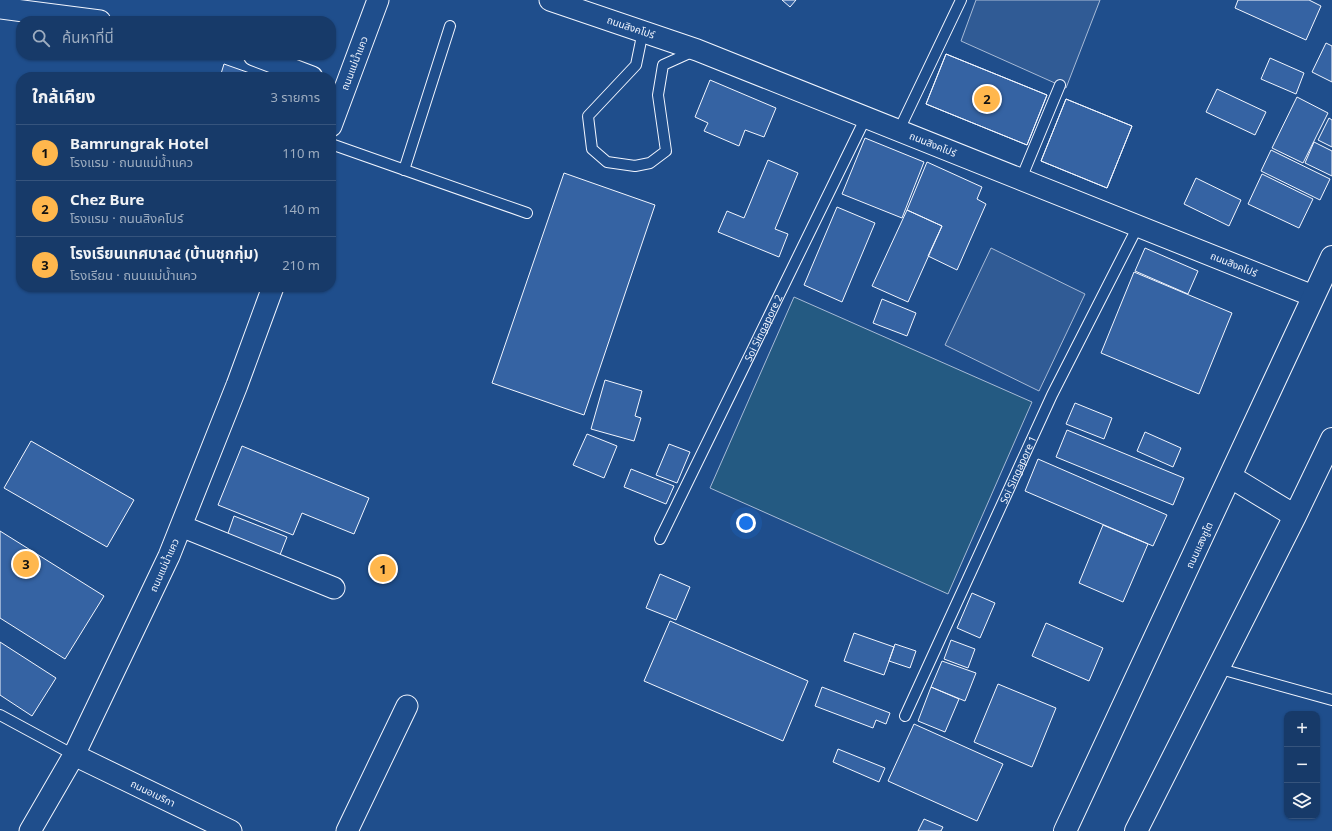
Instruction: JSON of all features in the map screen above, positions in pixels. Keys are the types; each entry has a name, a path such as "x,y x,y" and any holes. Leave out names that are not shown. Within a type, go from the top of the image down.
{"main road":[{"name":"ถนนแสงชูโต","path":"1065,831 1332,258"},
{"path":"1136,831 1295,516 1332,439"},
{"path":"1231,477 1295,516"}],"street":[{"name":"ถนนแม่น้ำแคว","path":"336,98 338,87 378,0"},
{"name":"ถนนสิงคโปร์","path":"550,0 698,50 1313,296"},
{"path":"0,8 62,16"},
{"path":"267,60 299,72"},
{"name":"ถนนแม่น้ำแคว","path":"30,831 74,755 169,556 237,385 270,292"},
{"path":"181,526 334,588"},
{"path":"347,831 407,706"},
{"name":"ถนนอเมริกา","path":"74,755 231,831"}],"lane":[{"path":"899,130 961,0"},
{"path":"404,170 450,26"},
{"path":"643,31 636,65 588,116 592,149 607,162 635,166 650,163 666,151 658,96 663,65 698,50"},
{"path":"1021,179 1060,85"},
{"name":"Soi Singapore 2","path":"660,539 866,117"},
{"path":"336,146 527,213"},
{"name":"Soi Singapore 1","path":"905,716 1052,395 1138,226"},
{"path":"1218,668 1332,700"},
{"path":"0,715 74,755"}],"shaded area":[{"path":"976,0 1100,0 1066,88 961,41"},
{"path":"991,248 1085,294 1039,391 945,345"},
{"path":"794,297 1032,402 948,594 710,488"}],"building":[{"path":"782,0 796,0 790,7"},
{"path":"1238,0 1309,0 1321,6 1306,40 1235,8"},
{"path":"1326,43 1332,46 1332,82 1312,72"},
{"path":"946,54 1047,95 1027,145 926,104"},
{"path":"946,54 1047,95 1027,145 926,104"},
{"path":"1270,58 1304,73 1296,94 1261,79"},
{"path":"224,64 247,72 222,72"},
{"path":"710,80 776,108 764,137 745,130 739,146 704,131 708,123 695,117"},
{"path":"1217,89 1266,112 1255,135 1206,112"},
{"path":"1297,97 1328,113 1303,163 1272,148"},
{"path":"1066,99 1132,126 1107,188 1041,161"},
{"path":"1066,99 1132,126 1107,188 1041,161"},
{"path":"1329,118 1332,120 1332,147 1318,140"},
{"path":"865,138 924,162 902,218 842,194"},
{"path":"1314,142 1332,151 1332,176 1305,163"},
{"path":"1271,150 1330,179 1320,200 1261,171"},
{"path":"768,160 798,173 775,229 788,234 779,257 718,232 727,211 744,218"},
{"path":"927,162 982,187 977,199 986,204 957,270 928,256 942,226 907,210"},
{"path":"564,173 655,205 584,415 492,383"},
{"path":"1262,174 1313,199 1299,228 1248,204"},
{"path":"1196,178 1241,200 1229,226 1184,204"},
{"path":"837,207 875,223 842,302 804,285"},
{"path":"907,210 942,226 908,302 872,286"},
{"path":"1145,248 1198,271 1188,294 1135,271"},
{"path":"1134,272 1232,313 1199,394 1101,353"},
{"path":"882,299 916,313 907,336 873,323"},
{"path":"605,380 642,391 635,416 641,418 634,441 591,429"},
{"path":"1075,403 1112,418 1104,439 1066,424"},
{"path":"1067,430 1184,478 1173,505 1056,457"},
{"path":"1145,432 1181,448 1173,467 1137,451"},
{"path":"587,434 617,446 604,478 573,465"},
{"path":"31,441 134,500 107,547 4,488"},
{"path":"669,444 690,452 677,483 656,475"},
{"path":"242,446 369,498 354,534 302,513 293,535 218,505"},
{"path":"1038,459 1167,515 1153,546 1025,491"},
{"path":"631,469 674,486 666,504 624,487"},
{"path":"234,516 287,537 278,560 226,539"},
{"path":"1103,525 1148,544 1123,602 1079,583"},
{"path":"0,531 104,596 65,659 0,618"},
{"path":"660,574 690,587 676,620 646,608"},
{"path":"972,593 995,603 980,638 957,628"},
{"path":"670,621 808,681 783,741 644,681"},
{"path":"1046,623 1103,648 1089,681 1032,656"},
{"path":"854,633 894,647 884,675 844,661"},
{"path":"951,640 975,649 968,668 944,659"},
{"path":"0,642 56,678 32,716 0,695"},
{"path":"895,644 916,651 910,668 889,661"},
{"path":"942,661 976,673 965,701 931,687"},
{"path":"998,684 1056,708 1032,767 974,742"},
{"path":"822,687 890,713 886,724 876,720 873,728 815,706"},
{"path":"931,687 959,699 945,732 918,721"},
{"path":"914,724 1003,764 977,821 888,781"},
{"path":"838,749 885,768 879,782 833,762"},
{"path":"924,819 943,827 941,831 918,831"}],"place":[{"name":"Chez Bure","path":"987,99"},
{"name":"โรงเรียนเทศบาล๔ (บ้านชุกกุ่ม)","path":"26,564"},
{"name":"Bamrungrak Hotel","path":"383,569"}]}
